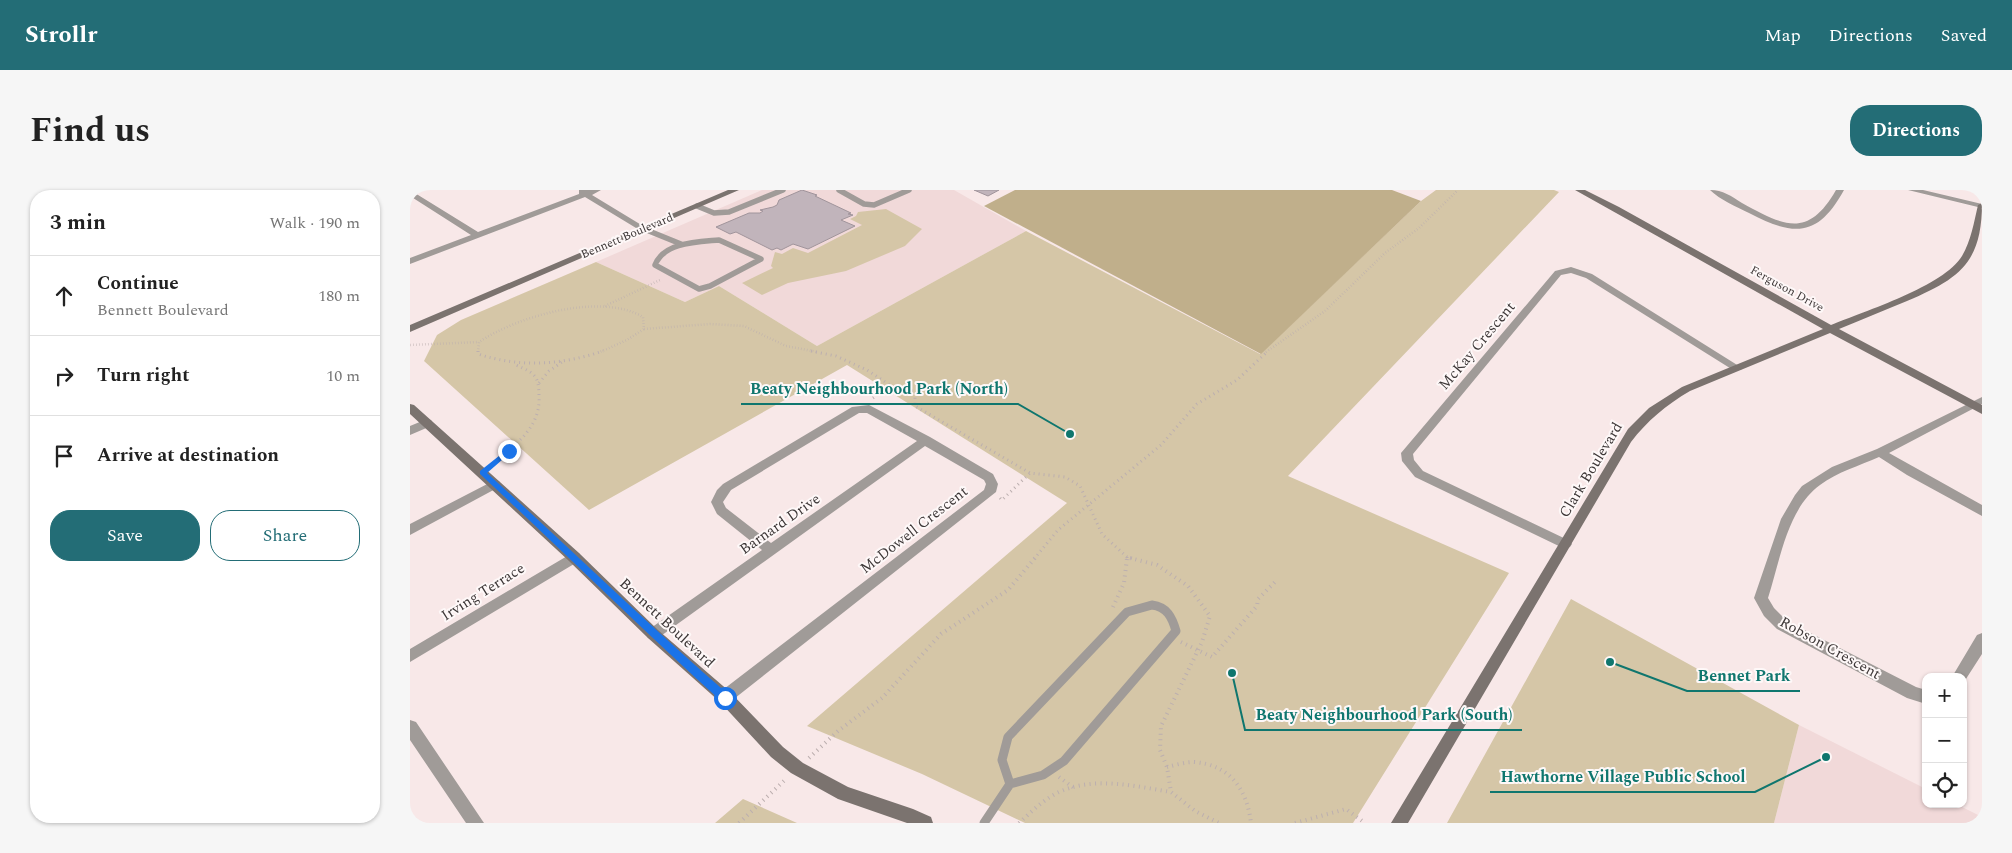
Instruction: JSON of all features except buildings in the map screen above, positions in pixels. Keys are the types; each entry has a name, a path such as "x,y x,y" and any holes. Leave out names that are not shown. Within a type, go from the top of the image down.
{"street":[{"path":"410,261 581,192 597,190"},
{"name":"Bennett Boulevard","path":"410,329 735,190"},
{"name":"Ferguson Drive","path":"1579,190 1831,329 1979,405"},
{"path":"1714,190 1772,220 1790,227 1805,226 1812,222 1833,204 1840,190"},
{"path":"1912,190 1982,206"},
{"path":"410,192 476,235"},
{"path":"581,192 644,228"},
{"name":"Clark Boulevard","path":"1399,823 1637,424 1667,399 1947,279 1960,268 1968,257 1982,206"},
{"name":"McKay Crescent","path":"1565,544 1419,474 1408,461 1407,453 1558,273 1571,270 1589,276 1737,368"},
{"name":"Robson Crescent","path":"1922,696 1912,693 1782,625 1769,612 1762,598 1790,514 1799,498 1819,479 1979,405"},
{"name":"Bennett Boulevard","path":"410,408 482,472 574,557 653,634 725,698 777,752 797,768 844,793 925,823"},
{"name":"McDowell Crescent","path":"725,698 990,492 992,484 989,478 926,440 869,409 856,410 720,493 717,502 721,511 772,550"},
{"path":"410,431 427,423"},
{"name":"Barnard Drive","path":"653,634 926,440"},
{"path":"1879,452 1982,511"},
{"path":"410,530 495,484"},
{"name":"Irving Terrace","path":"410,656 574,557"},
{"path":"1962,673 1982,639"},
{"path":"410,727 476,823"}],"lane":[{"path":"697,206 714,212 729,212 783,190"},
{"path":"839,190 864,204 874,205 909,190"},
{"path":"644,228 681,244"},
{"path":"719,240 761,259 699,290 672,275 655,265 658,258 681,244 719,240"},
{"path":"984,823 1010,784 1044,775 1064,761 1172,636 1176,631 1173,617 1161,606 1142,604 1127,612 1008,737 1002,760 1010,784"}],"path":[{"path":"739,823 838,731 882,698 941,634 1008,590 1058,530 1161,445 1197,404 1237,380 1261,356 1325,311 1378,260 1418,228 1458,190"},
{"path":"603,306 672,275"},
{"path":"410,345 479,342 502,326 532,316 603,306 632,310 643,317 644,329"},
{"path":"479,342 478,354 494,361 515,364 564,360 595,354 624,344 644,329 710,324 744,326 786,346 836,356 867,370 896,389 914,391 915,406 1030,473 1065,477 1080,486 1102,534 1127,557 1157,565 1188,586 1210,616 1198,651 1161,726 1160,750 1167,766 1171,792"},
{"path":"539,383 549,371 564,360"},
{"path":"482,472 530,431 540,409 539,383 533,373 515,364"},
{"path":"990,492 1002,500 1030,473"},
{"path":"1113,608 1124,588 1128,572 1127,557"},
{"path":"1172,636 1212,657 1257,606 1258,599 1277,580"},
{"path":"1167,766 1192,762 1218,766 1239,785 1250,805 1251,823"},
{"path":"1019,823 1038,806 1059,792 1106,782 1171,792 1195,811 1219,823"},
{"path":"1295,823 1346,809 1365,823"}],"shaded area":[{"path":"762,190 954,190 1026,231 817,346 719,286 685,302 596,262"},
{"path":"1015,190 1392,190 1421,201 1261,354 984,206"},
{"path":"1436,190 1554,190 1559,192 1288,476 1509,573 1353,823 1025,823 922,774 807,726 1067,503 847,365 589,510 424,361 437,335 461,320 596,262 685,302 719,286 817,346 1026,231 1260,354 1421,201"},
{"path":"886,209 922,229 905,246 846,271 788,283 762,295 742,283 773,268 771,266 775,252 782,254 793,248 808,253 862,225 850,219 856,216 858,212"},
{"path":"1571,599 1799,725 1774,823 1447,823"},
{"path":"1799,725 1922,787 1922,808 1964,808 1982,817 1982,823 1774,823"},
{"path":"743,799 797,823 715,823"}],"place":[{"name":"Beaty Neighbourhood Park (North)","path":"1070,434"},
{"name":"Bennet Park","path":"1610,662"},
{"name":"Beaty Neighbourhood Park (South)","path":"1232,673"},
{"name":"Hawthorne Village Public School","path":"1826,757"}],"route":[{"path":"509,451 482,472 574,557 653,634 725,698"}]}
